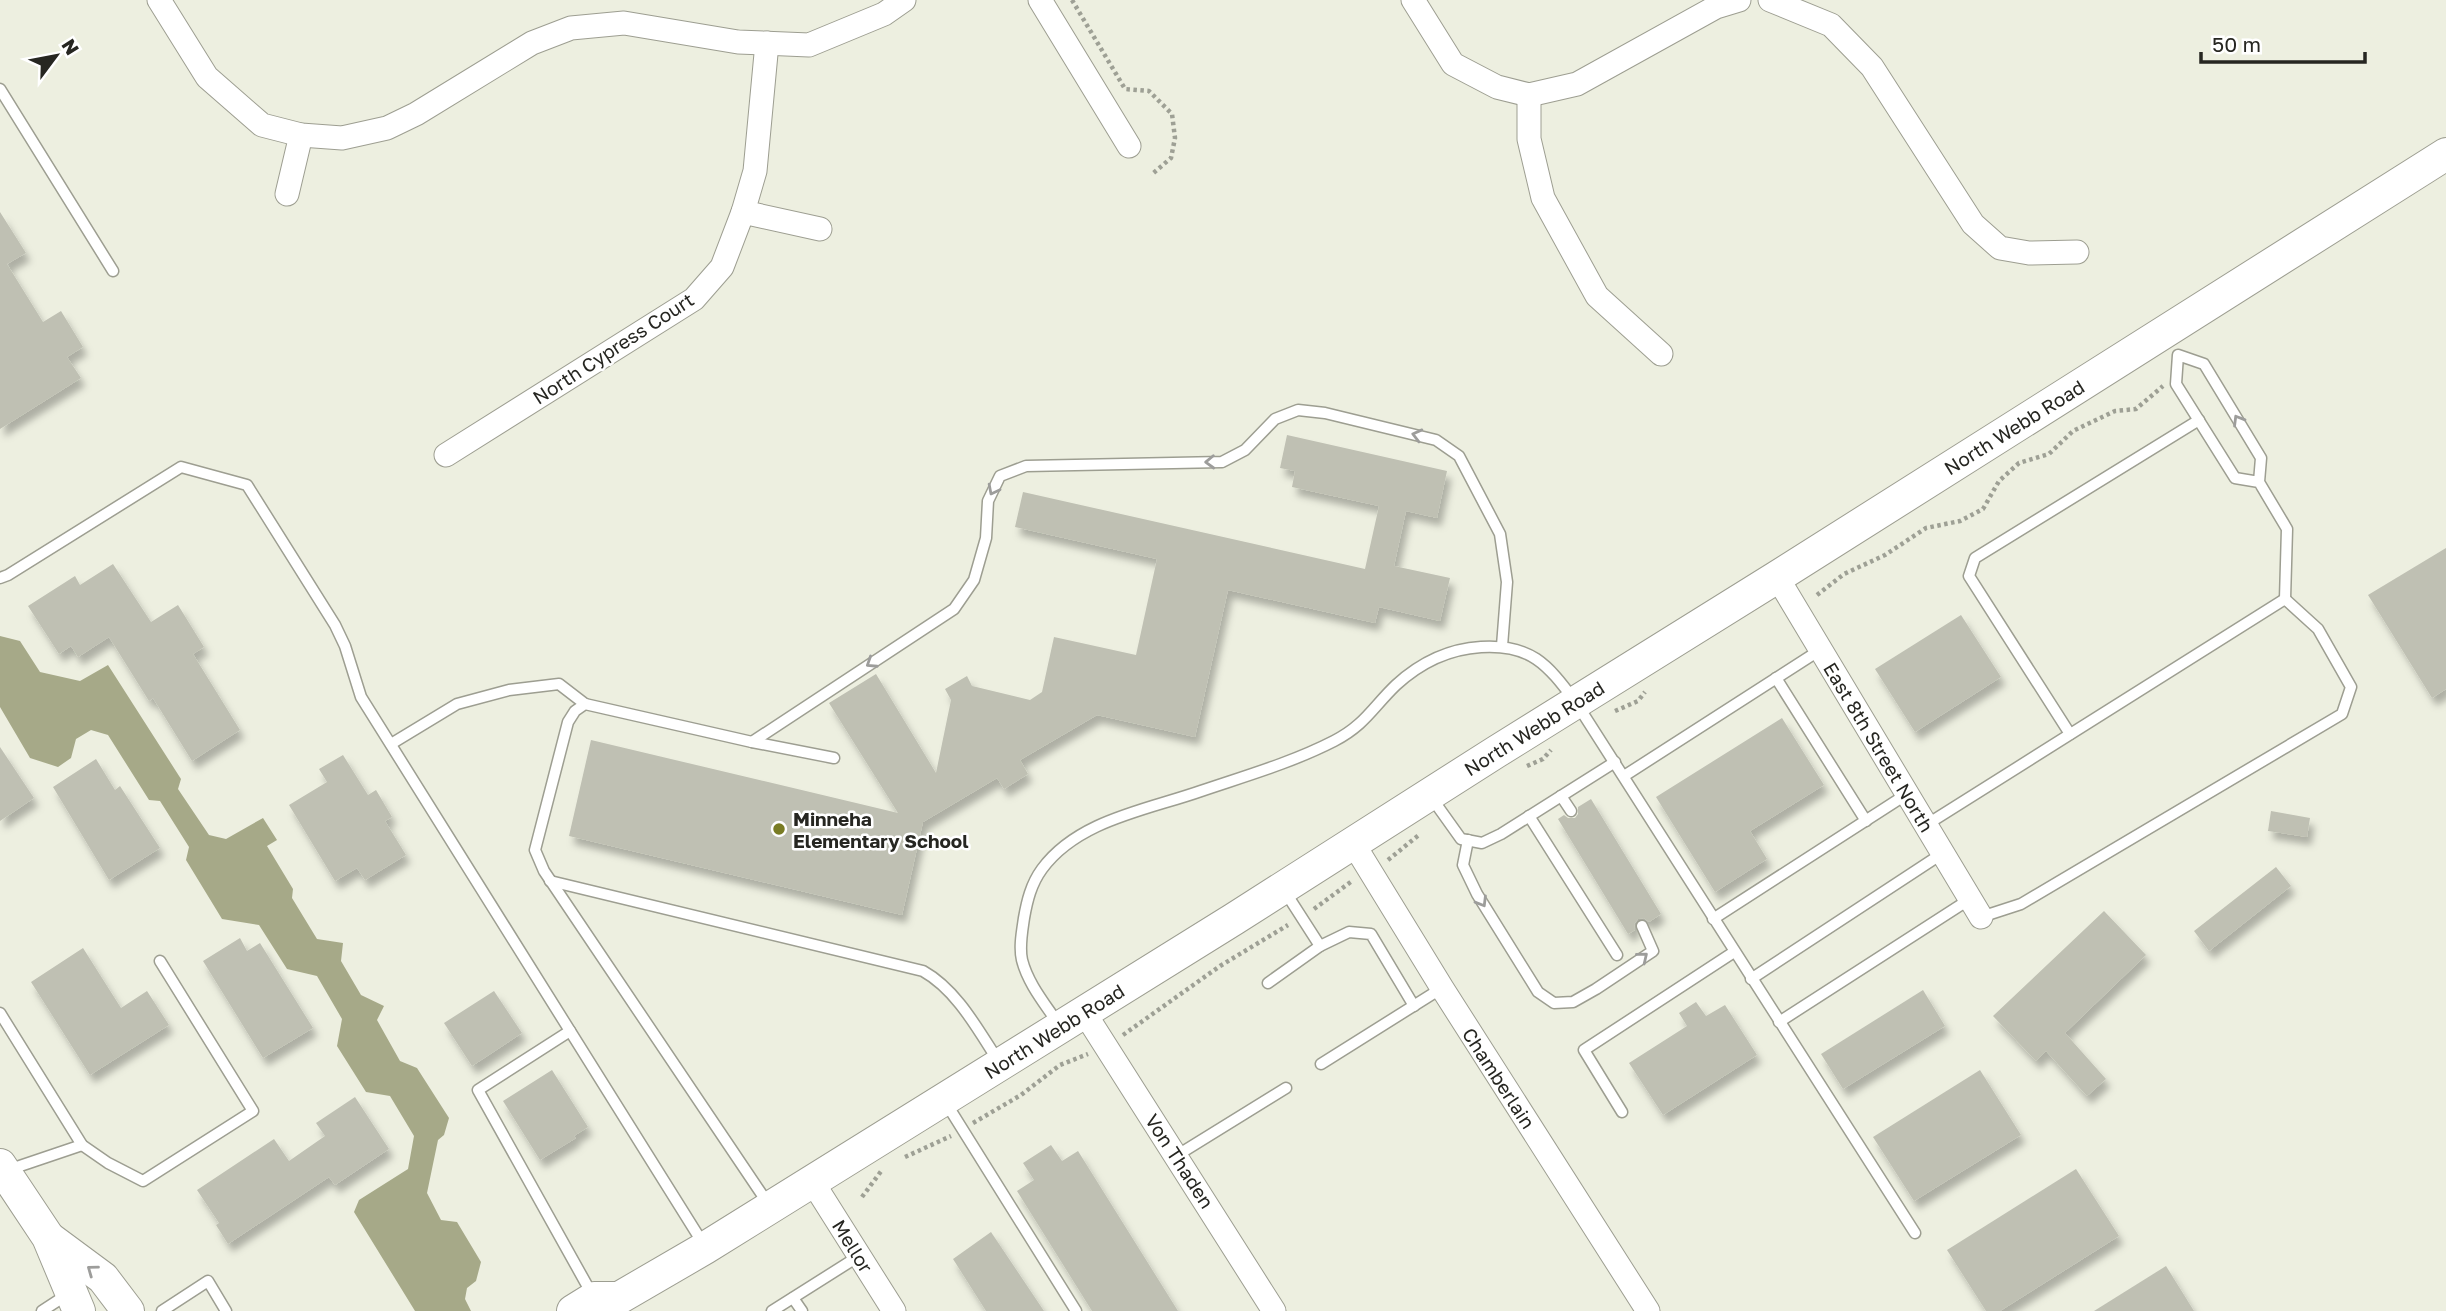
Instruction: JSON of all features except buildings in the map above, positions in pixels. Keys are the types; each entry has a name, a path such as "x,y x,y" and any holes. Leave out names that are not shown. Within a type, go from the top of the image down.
{"main road":[{"name":"North Webb Road","path":"605,1306 705,1248 944,1100 1777,577 2171,344 2446,154"},
{"path":"1,1171 48,1237 75,1302"},
{"path":"48,1237 103,1278 128,1311"}],"street":[{"path":"159,0 207,77 262,125 301,135 342,138 387,128 416,114 532,43 571,27 624,23 738,42 809,45 884,14 904,0"},
{"path":"1040,0 1129,146"},
{"path":"1413,0 1453,64 1497,87 1529,95 1577,84 1716,7 1739,0"},
{"path":"1770,0 1831,25 1872,67 1973,224 2000,248 2029,253 2077,252"},
{"name":"North Cypress Court","path":"446,455 694,299 722,267 755,171 767,43"},
{"path":"1529,95 1529,139 1543,198 1597,296 1661,354"},
{"path":"287,194 301,135"},
{"path":"743,212 820,229"},
{"name":"East 8th Street North","path":"1777,577 1976,908"},
{"name":"Chamberlain","path":"1353,843 1637,1307"},
{"name":"Von Thaden","path":"1072,1020 1176,1156 1274,1311"},
{"name":"Mellor","path":"812,1181 894,1311"}],"lane":[{"path":"0,89 113,271"},
{"path":"2171,344 2176,384 2235,478 2259,482"},
{"path":"1779,1022 1976,908 2021,904 2343,714 2351,687 2318,629 2285,599 2287,529 2259,482 2261,458 2204,364 2171,344"},
{"path":"752,742 954,609 974,580 986,538 988,501 1000,476 1026,466 1222,462 1245,450 1275,419 1298,410 1325,413 1437,440 1459,456 1500,534 1507,582 1503,646"},
{"path":"2070,734 1969,576 1975,558 2199,420"},
{"path":"0,578 181,467 247,485 329,615 345,646 361,697 705,1248"},
{"path":"1926,825 2285,599"},
{"path":"1072,1020 1030,979 1022,959 1021,933 1031,888 1042,868 1058,853 1079,836 1127,814 1262,772 1298,759 1336,740 1364,722 1396,685 1439,656 1461,649 1503,646 1521,650 1554,674 1576,701 1915,1233"},
{"path":"1624,776 1820,650"},
{"path":"1776,678 1866,821"},
{"path":"391,744 457,704 509,690 559,684 585,704 834,758"},
{"path":"585,704 575,711 568,722 536,850 538,861 771,1207"},
{"path":"1429,794 1461,839 1482,843 1615,762"},
{"path":"1713,919 1907,794"},
{"path":"1561,796 1571,811"},
{"path":"1529,816 1617,955"},
{"path":"1468,840 1463,865 1477,894 1538,992 1554,1003 1573,1002 1653,951 1643,926"},
{"path":"1751,978 1943,853"},
{"path":"550,881 923,971 938,979 949,992 1000,1064"},
{"path":"1283,888 1320,946"},
{"path":"1268,983 1320,946 1349,932 1371,934 1414,1006"},
{"path":"1622,1112 1584,1050 1734,952"},
{"path":"0,1013 82,1145 108,1163 143,1181 253,1111 160,961"},
{"path":"1321,1064 1442,988"},
{"path":"570,1031 478,1090 605,1306"},
{"path":"1176,1156 1286,1088"},
{"path":"944,1100 1076,1311"},
{"path":"1,1171 82,1145"},
{"path":"772,1311 859,1256"},
{"path":"162,1311 208,1281 226,1311"},
{"path":"793,1298 802,1311"},
{"path":"42,1311 75,1302"}],"path":[{"path":"1072,0 1125,89 1149,92 1172,114 1175,138 1171,158 1151,175"},
{"path":"1817,595 1843,575 1885,555 1926,528 1960,521 1983,509 1998,481 2019,463 2049,454 2073,431 2115,411 2136,409 2165,384 2176,384"},
{"path":"1388,860 1428,826"},
{"path":"1313,910 1354,880"},
{"path":"1120,1037 1220,966 1291,923"}],"shaded area":[{"path":"0,636 20,641 40,672 80,681 108,665 181,779 178,789 209,835 226,839 263,818 277,840 267,846 293,889 292,898 317,939 343,943 341,961 361,995 384,1006 377,1020 400,1061 417,1068 449,1118 444,1135 438,1140 427,1193 441,1220 457,1222 481,1262 476,1281 467,1288 465,1299 471,1311 415,1311 354,1212 359,1200 408,1169 414,1136 390,1096 366,1092 337,1046 342,1019 317,976 287,969 259,925 222,919 186,860 189,847 160,801 149,800 108,735 91,730 76,739 71,758 58,767 30,758 0,707"}],"place":[{"name":"Minneha Elementary School","path":"779,829"}]}
